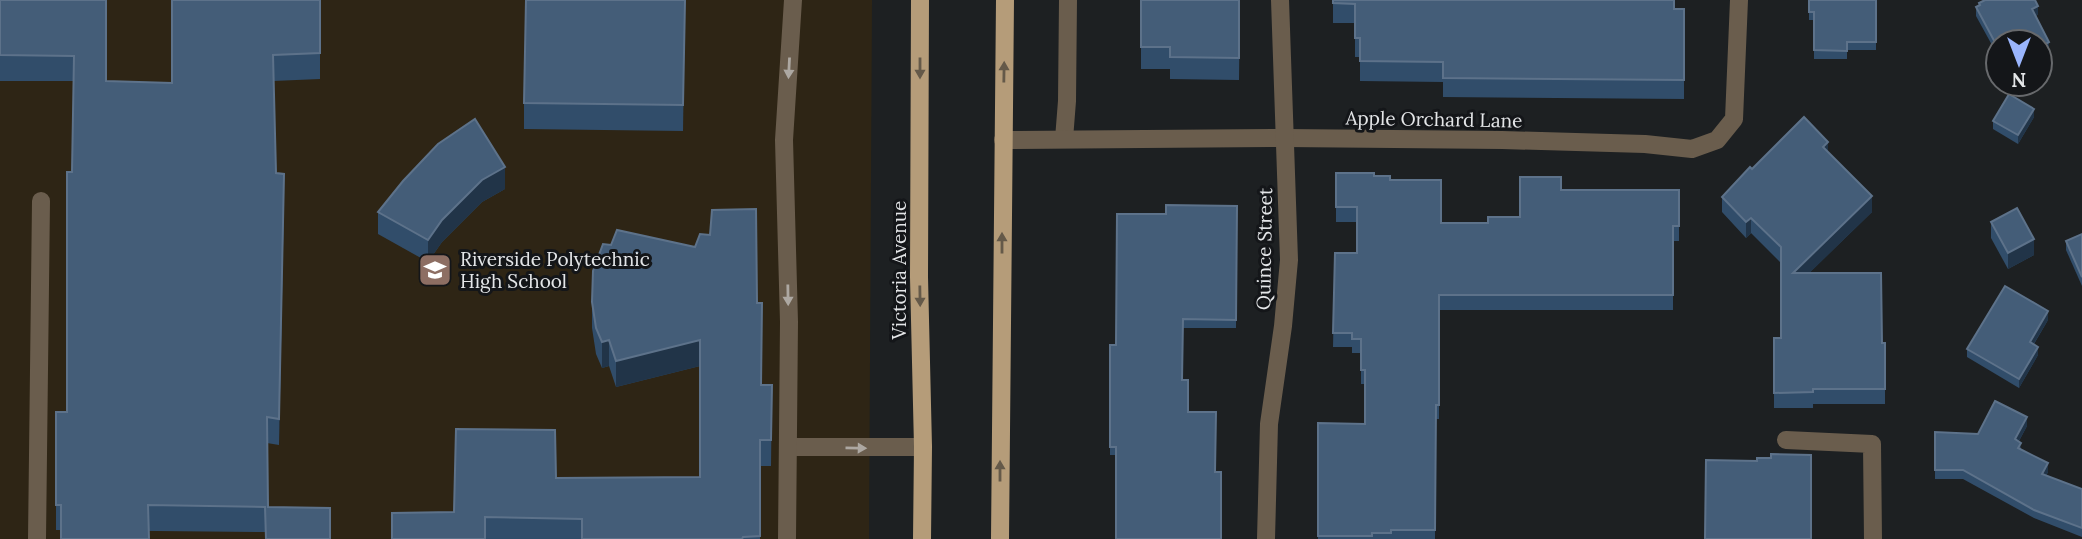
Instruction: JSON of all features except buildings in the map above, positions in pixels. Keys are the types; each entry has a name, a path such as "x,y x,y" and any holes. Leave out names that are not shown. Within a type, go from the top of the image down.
{"main road":[{"name":"Victoria Avenue","path":"920,0 922,539"},
{"path":"1000,539 1005,0"}],"street":[{"path":"787,539 789,322 784,141 793,0"},
{"path":"1064,139 1068,0"},
{"name":"Quince Street","path":"1266,539 1269,424 1289,260 1280,0"},
{"name":"Apple Orchard Lane","path":"1003,141 1284,138 1645,144 1692,149 1717,141 1734,120 1740,0"},
{"path":"37,539 41,201"},
{"path":"1786,440 1872,444 1873,539"},
{"path":"789,447 923,447"}],"shaded area":[{"name":"Riverside Polytechnic High School","path":"0,0 872,0 869,539 0,539"}],"place":[{"name":"Riverside Polytechnic High School","path":"435,270"}]}
